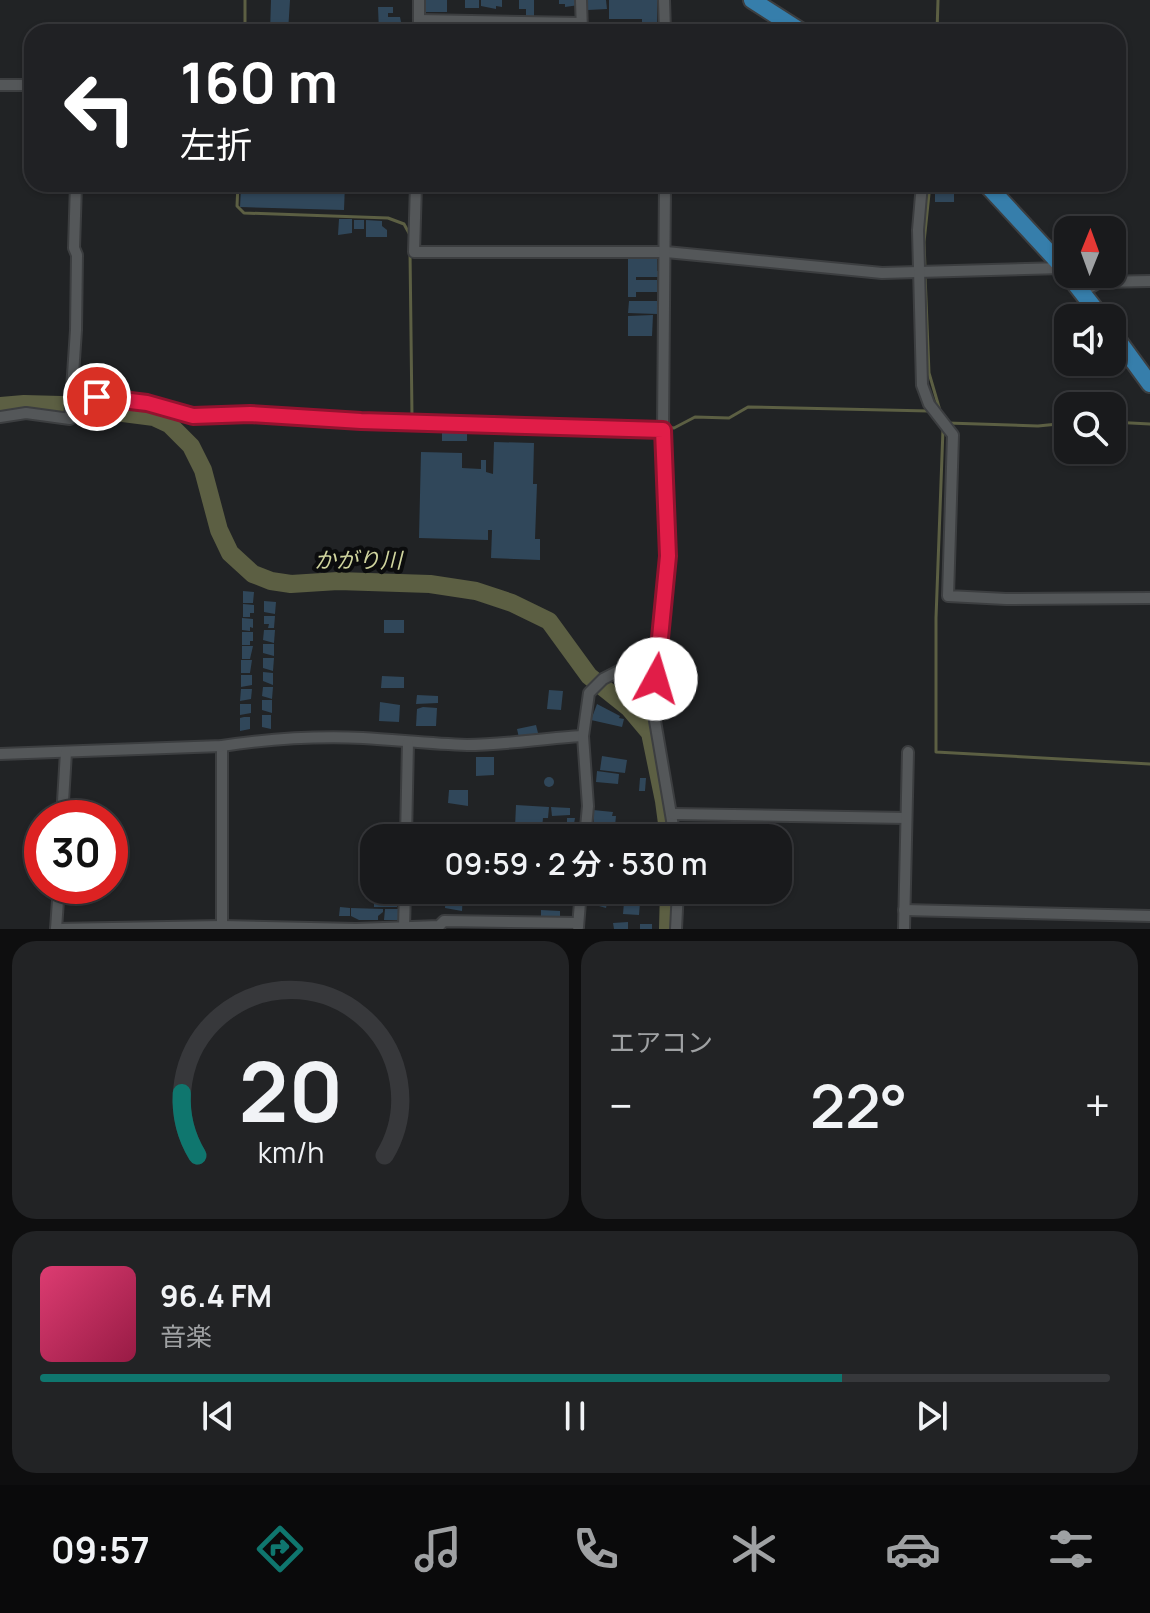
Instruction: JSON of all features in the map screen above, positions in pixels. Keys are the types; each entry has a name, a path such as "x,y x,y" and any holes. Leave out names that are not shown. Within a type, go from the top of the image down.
{"main road":[{"path":"752,0 790,24"},
{"path":"993,192 1054,258"},
{"path":"1080,288 1092,304"},
{"path":"1126,351 1150,384"}],"street":[{"path":"419,0 419,24"},
{"path":"581,0 582,24"},
{"path":"664,0 665,24"},
{"path":"419,20 500,24"},
{"path":"0,85 24,85"},
{"path":"0,417 26,413 70,419 76,330 76,192"},
{"path":"416,192 414,252 666,252 882,273 1054,268"},
{"path":"665,192 663,430 668,556 653,709 674,824"},
{"path":"921,192 918,271 923,391 953,435 948,596 1006,599 1150,598"},
{"path":"1083,292 1099,282 1150,281"},
{"path":"72,394 147,403 193,416 250,414 361,421 663,430"},
{"path":"586,824 583,736 591,691 603,679 660,650"},
{"path":"0,754 359,738 467,745 583,736"},
{"path":"406,824 408,742"},
{"path":"222,746 222,928"},
{"path":"63,800 66,752"},
{"path":"904,929 908,752"},
{"path":"673,814 906,818"},
{"path":"58,904 56,929 356,929 439,927 444,921 578,926 580,904"},
{"path":"404,927 405,904"},
{"path":"676,929 677,904"},
{"path":"904,910 1150,916"}],"building":[{"path":"271,0 290,0 288,24 270,24"},
{"path":"423,0 447,0 447,12 423,12"},
{"path":"465,0 479,0 479,8 465,8"},
{"path":"481,0 502,0 502,7 481,6"},
{"path":"519,0 534,0 534,19 526,19 526,9 519,9"},
{"path":"559,0 578,0 579,5 565,7 565,4 559,4"},
{"path":"588,0 606,0 607,9 588,10"},
{"path":"609,0 657,0 657,24 636,24 642,19 609,19"},
{"path":"378,7 393,7 393,13 388,13 388,17 400,17 401,24 379,24"},
{"path":"241,192 345,192 344,210 240,207"},
{"path":"935,192 954,192 954,202 935,202"},
{"path":"339,219 352,219 352,233 338,235"},
{"path":"354,220 364,220 364,229 354,229"},
{"path":"366,220 382,221 387,237 366,237"},
{"path":"628,257 657,257 657,271 661,271 661,277 636,277 636,280 657,280 657,292 636,292 636,297 628,297"},
{"path":"629,301 657,301 657,314 628,313"},
{"path":"653,315 652,336 628,336 628,316"},
{"path":"442,431 467,432 467,441 442,441"},
{"path":"494,442 534,443 533,484 537,484 535,539 540,539 540,560 491,558 492,530 488,530 488,540 419,538 421,452 462,453 462,468 481,469 481,460 486,460 486,472 493,474"},
{"path":"243,591 254,592 253,603 243,603"},
{"path":"264,601 276,602 275,614 264,612"},
{"path":"243,604 254,605 254,613 250,613 250,617 243,617"},
{"path":"264,616 275,616 274,628 264,624"},
{"path":"242,618 253,619 250,631 242,630"},
{"path":"384,620 404,620 404,633 384,633"},
{"path":"264,630 275,630 274,643 263,640"},
{"path":"242,632 253,632 250,645 242,645"},
{"path":"263,644 274,644 274,656 263,653"},
{"path":"242,646 253,646 250,659 242,659"},
{"path":"263,658 274,658 273,671 263,668"},
{"path":"241,660 252,660 250,673 241,673"},
{"path":"263,672 273,673 273,685 263,681"},
{"path":"241,675 252,675 252,685 241,687"},
{"path":"382,676 404,677 404,688 381,688"},
{"path":"263,687 273,687 272,699 262,696"},
{"path":"241,689 252,689 251,699 240,701"},
{"path":"549,690 563,691 561,710 547,709"},
{"path":"417,695 438,696 438,703 416,704"},
{"path":"262,700 272,700 272,713 262,710"},
{"path":"380,702 400,705 399,722 379,721"},
{"path":"240,704 251,704 251,713 240,715"},
{"path":"597,704 624,719 622,727 591,720"},
{"path":"437,708 436,726 416,726 417,709"},
{"path":"262,715 271,715 271,729 262,727"},
{"path":"250,717 250,729 240,731 240,718"},
{"path":"536,725 538,733 519,738 517,729"},
{"path":"602,756 627,760 625,773 600,770"},
{"path":"476,757 494,757 494,775 476,776"},
{"path":"597,771 619,774 618,784 596,782"},
{"path":"549,777 554,782 549,787 544,782"},
{"path":"640,778 646,778 645,791 639,791"},
{"path":"449,790 468,790 468,806 448,803"},
{"path":"516,805 549,807 548,818 543,818 542,824 515,824"},
{"path":"551,807 570,808 570,815 552,816"},
{"path":"593,810 613,812 612,816 616,816 615,824 594,824"},
{"path":"567,818 575,818 574,824 567,824"},
{"path":"374,904 397,904 397,907 374,907"},
{"path":"445,904 462,904 462,911 445,908"},
{"path":"624,904 640,904 639,915 623,914"},
{"path":"340,907 350,908 350,916 339,916"},
{"path":"351,908 383,909 383,912 378,920 359,920 351,916"},
{"path":"385,909 398,909 398,920 384,920"},
{"path":"541,910 560,911 560,918 541,917"},
{"path":"628,922 628,929 614,929 613,923"},
{"path":"640,924 652,924 652,929 640,929"}],"waterway":[{"path":"245,0 245,24"},
{"path":"937,24 938,0"},
{"path":"238,192 237,206 244,213 388,218 404,224 410,235"},
{"path":"925,268 924,242 929,192"},
{"path":"410,251 412,416 498,420"},
{"path":"925,275 929,373 941,414"},
{"name":"かがり川","path":"0,406 61,405 154,417 169,424 191,446 203,470 219,530 230,553 253,574 291,584 338,581 430,584 476,591 512,603 549,621 589,676 629,708 650,733 667,824"},
{"path":"666,427 674,428 695,417 729,418 748,407 929,411"},
{"path":"947,423 1054,424"},
{"path":"1126,423 1150,424"},
{"path":"943,429 936,618 936,752 1150,764"},
{"name":"かがり川","path":"668,929 669,904"}],"route":[{"path":"97,397 147,403 193,416 250,414 361,421 663,430 668,556 656,679"}]}
